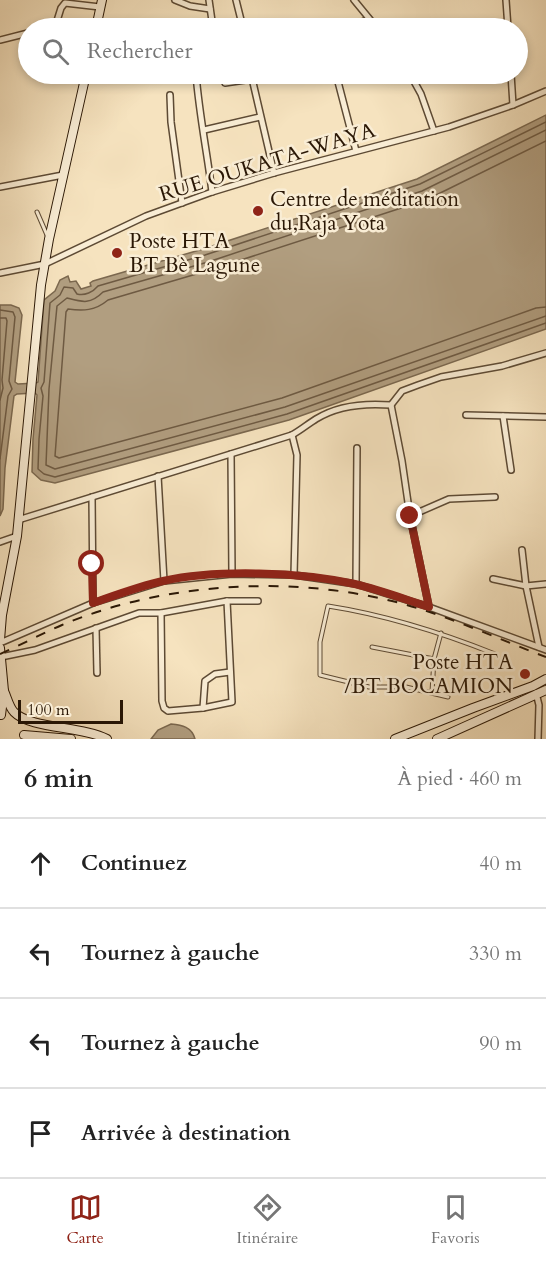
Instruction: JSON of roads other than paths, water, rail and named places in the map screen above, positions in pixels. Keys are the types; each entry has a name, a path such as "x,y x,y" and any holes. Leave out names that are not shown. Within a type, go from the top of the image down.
{"main road":[{"path":"0,641 2,615 17,536 38,307 49,239 84,84"},
{"path":"0,648 4,691 1,715 15,713"},
{"path":"396,739 438,721 536,696 546,679"},
{"path":"438,721 441,737 546,690"},
{"path":"4,691 15,713 24,720 80,730 105,738"},
{"path":"24,720 26,728 23,737 71,739"}],"street":[{"path":"175,0 190,6 210,9"},
{"path":"208,0 211,18"},
{"path":"236,0 240,18"},
{"path":"354,0 369,18"},
{"path":"506,0 507,18"},
{"path":"58,18 64,2 101,4"},
{"path":"0,40 18,36"},
{"path":"197,84 212,192"},
{"path":"253,84 274,172"},
{"path":"339,84 356,151"},
{"path":"416,84 434,131"},
{"path":"512,84 513,105"},
{"name":"RUE OUKATA-WAYA","path":"0,273 45,264 146,216 212,192 274,172 434,131 513,105 546,91"},
{"path":"170,95 171,122 182,203"},
{"path":"204,130 260,117"},
{"path":"0,187 63,175"},
{"path":"391,405 402,392 441,377 502,366 546,353"},
{"path":"18,520 292,435 317,418 338,410 364,403 391,405"},
{"path":"391,405 410,516 429,607"},
{"path":"466,415 546,417"},
{"path":"503,416 511,470"},
{"path":"292,435 297,455 294,575"},
{"path":"356,584 357,448"},
{"path":"231,454 232,574"},
{"path":"159,476 164,581"},
{"path":"92,497 93,603"},
{"path":"410,516 449,499 495,497"},
{"path":"0,542 17,536"},
{"path":"522,550 526,586 538,647"},
{"path":"0,641 93,603 164,581 232,574 294,575 356,584 429,607 546,650"},
{"path":"493,579 526,586 546,584"},
{"path":"161,613 164,708 168,711 203,708 232,702 227,601"},
{"path":"1,657 34,650 139,613 161,613 227,601 258,601"},
{"path":"96,628 97,673"},
{"path":"203,708 205,681 214,674 230,672"},
{"path":"536,696 546,704"},
{"path":"536,696 538,739"}],"lane":[{"path":"37,212 49,239"},
{"path":"447,697 406,687 369,687 320,675 320,642 328,606 379,615 441,633 495,654"},
{"path":"432,692 434,659 441,633"},
{"path":"372,647 434,659"}],"water":[{"path":"546,115 546,329 289,420 55,483 41,480 32,472 37,395 35,393 17,394 14,396 5,468 3,509 0,516 0,305 19,308 22,315 15,382 18,384 36,383 38,382 44,300 55,291 60,280 68,276 70,282 76,281 81,289 91,286 90,283 93,281 203,249 417,179"},
{"path":"171,724 186,727 195,739 151,739 158,730"}],"railway":[{"path":"0,654 62,625 141,600 183,592 268,586 352,593 412,606 546,657"}],"place":[{"name":"Centre de méditation du,Raja Yota","path":"258,211"},
{"name":"Poste HTA BT Bè Lagune","path":"117,253"},
{"name":"Poste HTA /BT BOCAMION","path":"525,674"}]}
